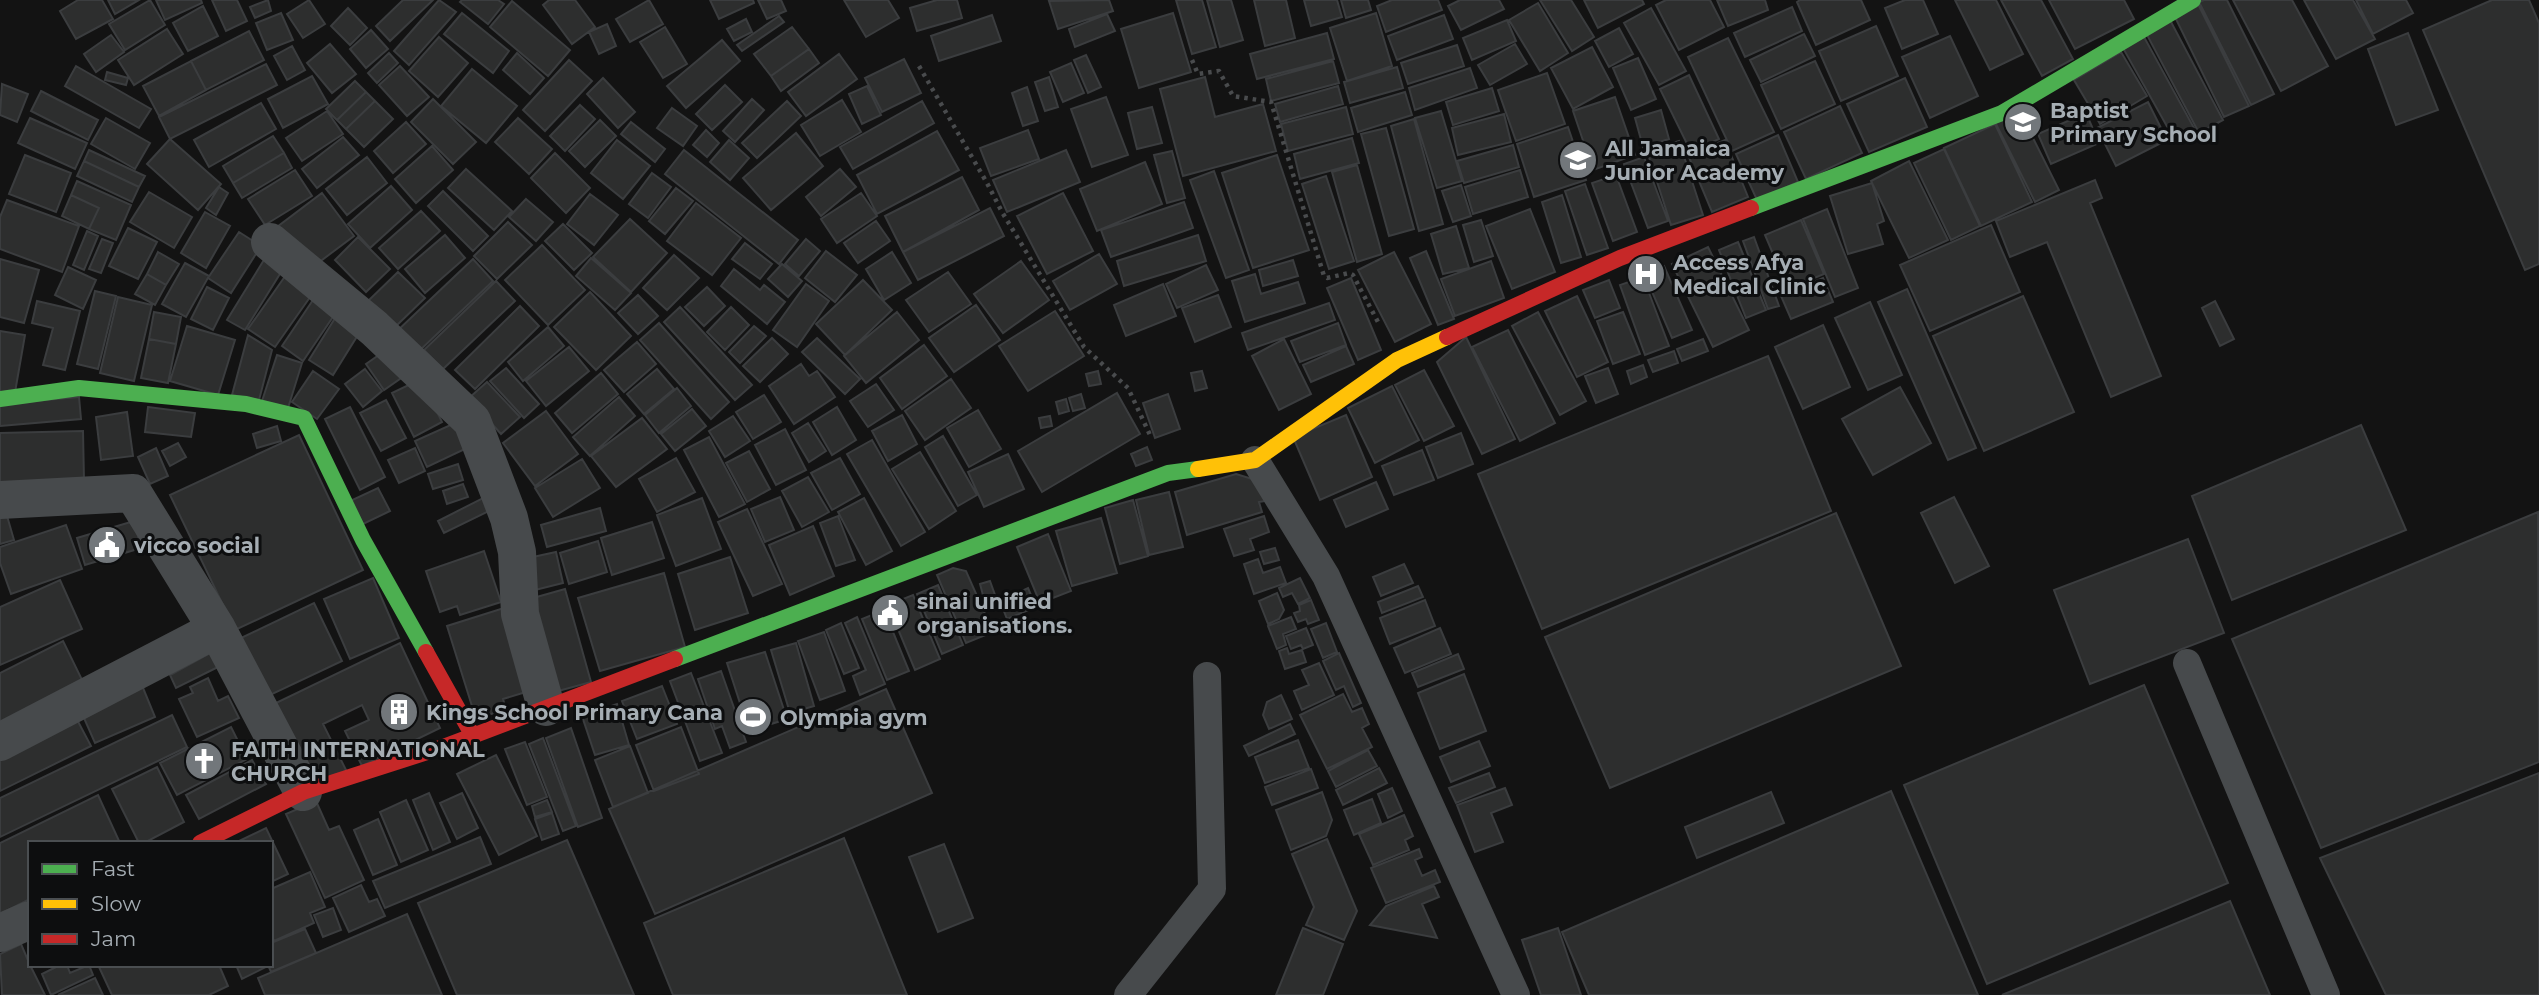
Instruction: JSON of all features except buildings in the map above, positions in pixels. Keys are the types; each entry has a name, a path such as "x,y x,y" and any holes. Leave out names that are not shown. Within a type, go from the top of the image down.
{"street":[{"path":"204,841 303,792 473,736 1168,473 1255,460 1397,360 1620,258 2003,113 2193,0"},
{"path":"270,242 374,328 472,421 509,518 517,552 520,614 546,707"},
{"path":"0,399 79,388 246,404 304,418 363,540 473,736"},
{"path":"0,500 133,493 217,629 303,792"},
{"path":"0,742 217,629"},
{"path":"0,933 28,921"}],"lane":[{"path":"1255,460 1326,576 1516,995"},
{"path":"2187,663 2326,995"},
{"path":"1128,995 1212,889 1207,676"}],"path":[{"path":"1192,60 1198,74 1219,71 1233,96 1271,102 1324,276 1327,278 1349,273 1353,275 1397,360"},
{"path":"919,66 1002,212 1084,347 1128,388 1168,473"}],"traffic: fast":[{"path":"1751,208 2002,113 2193,0"},
{"path":"0,399 79,388 246,404 304,418 363,540 426,652"},
{"path":"675,659 1168,473 1198,469"}],"traffic: slow":[{"path":"1198,469 1255,460 1397,360 1447,337"}],"traffic: jam":[{"path":"1447,337 1620,258 1751,208"},
{"path":"426,652 473,736"},
{"path":"204,841 303,792 446,746 675,659"}],"place":[{"name":"Baptist Primary School","path":"2023,122"},
{"name":"All Jamaica Junior Academy","path":"1578,160"},
{"name":"Access Afya Medical Clinic","path":"1646,274"},
{"name":"vicco social","path":"107,545"},
{"name":"sinai unified organisations.","path":"890,613"},
{"name":"Kings School Primary Cana","path":"399,712"},
{"name":"Olympia gym","path":"753,717"},
{"name":"FAITH INTERNATIONAL CHURCH","path":"204,761"}]}
